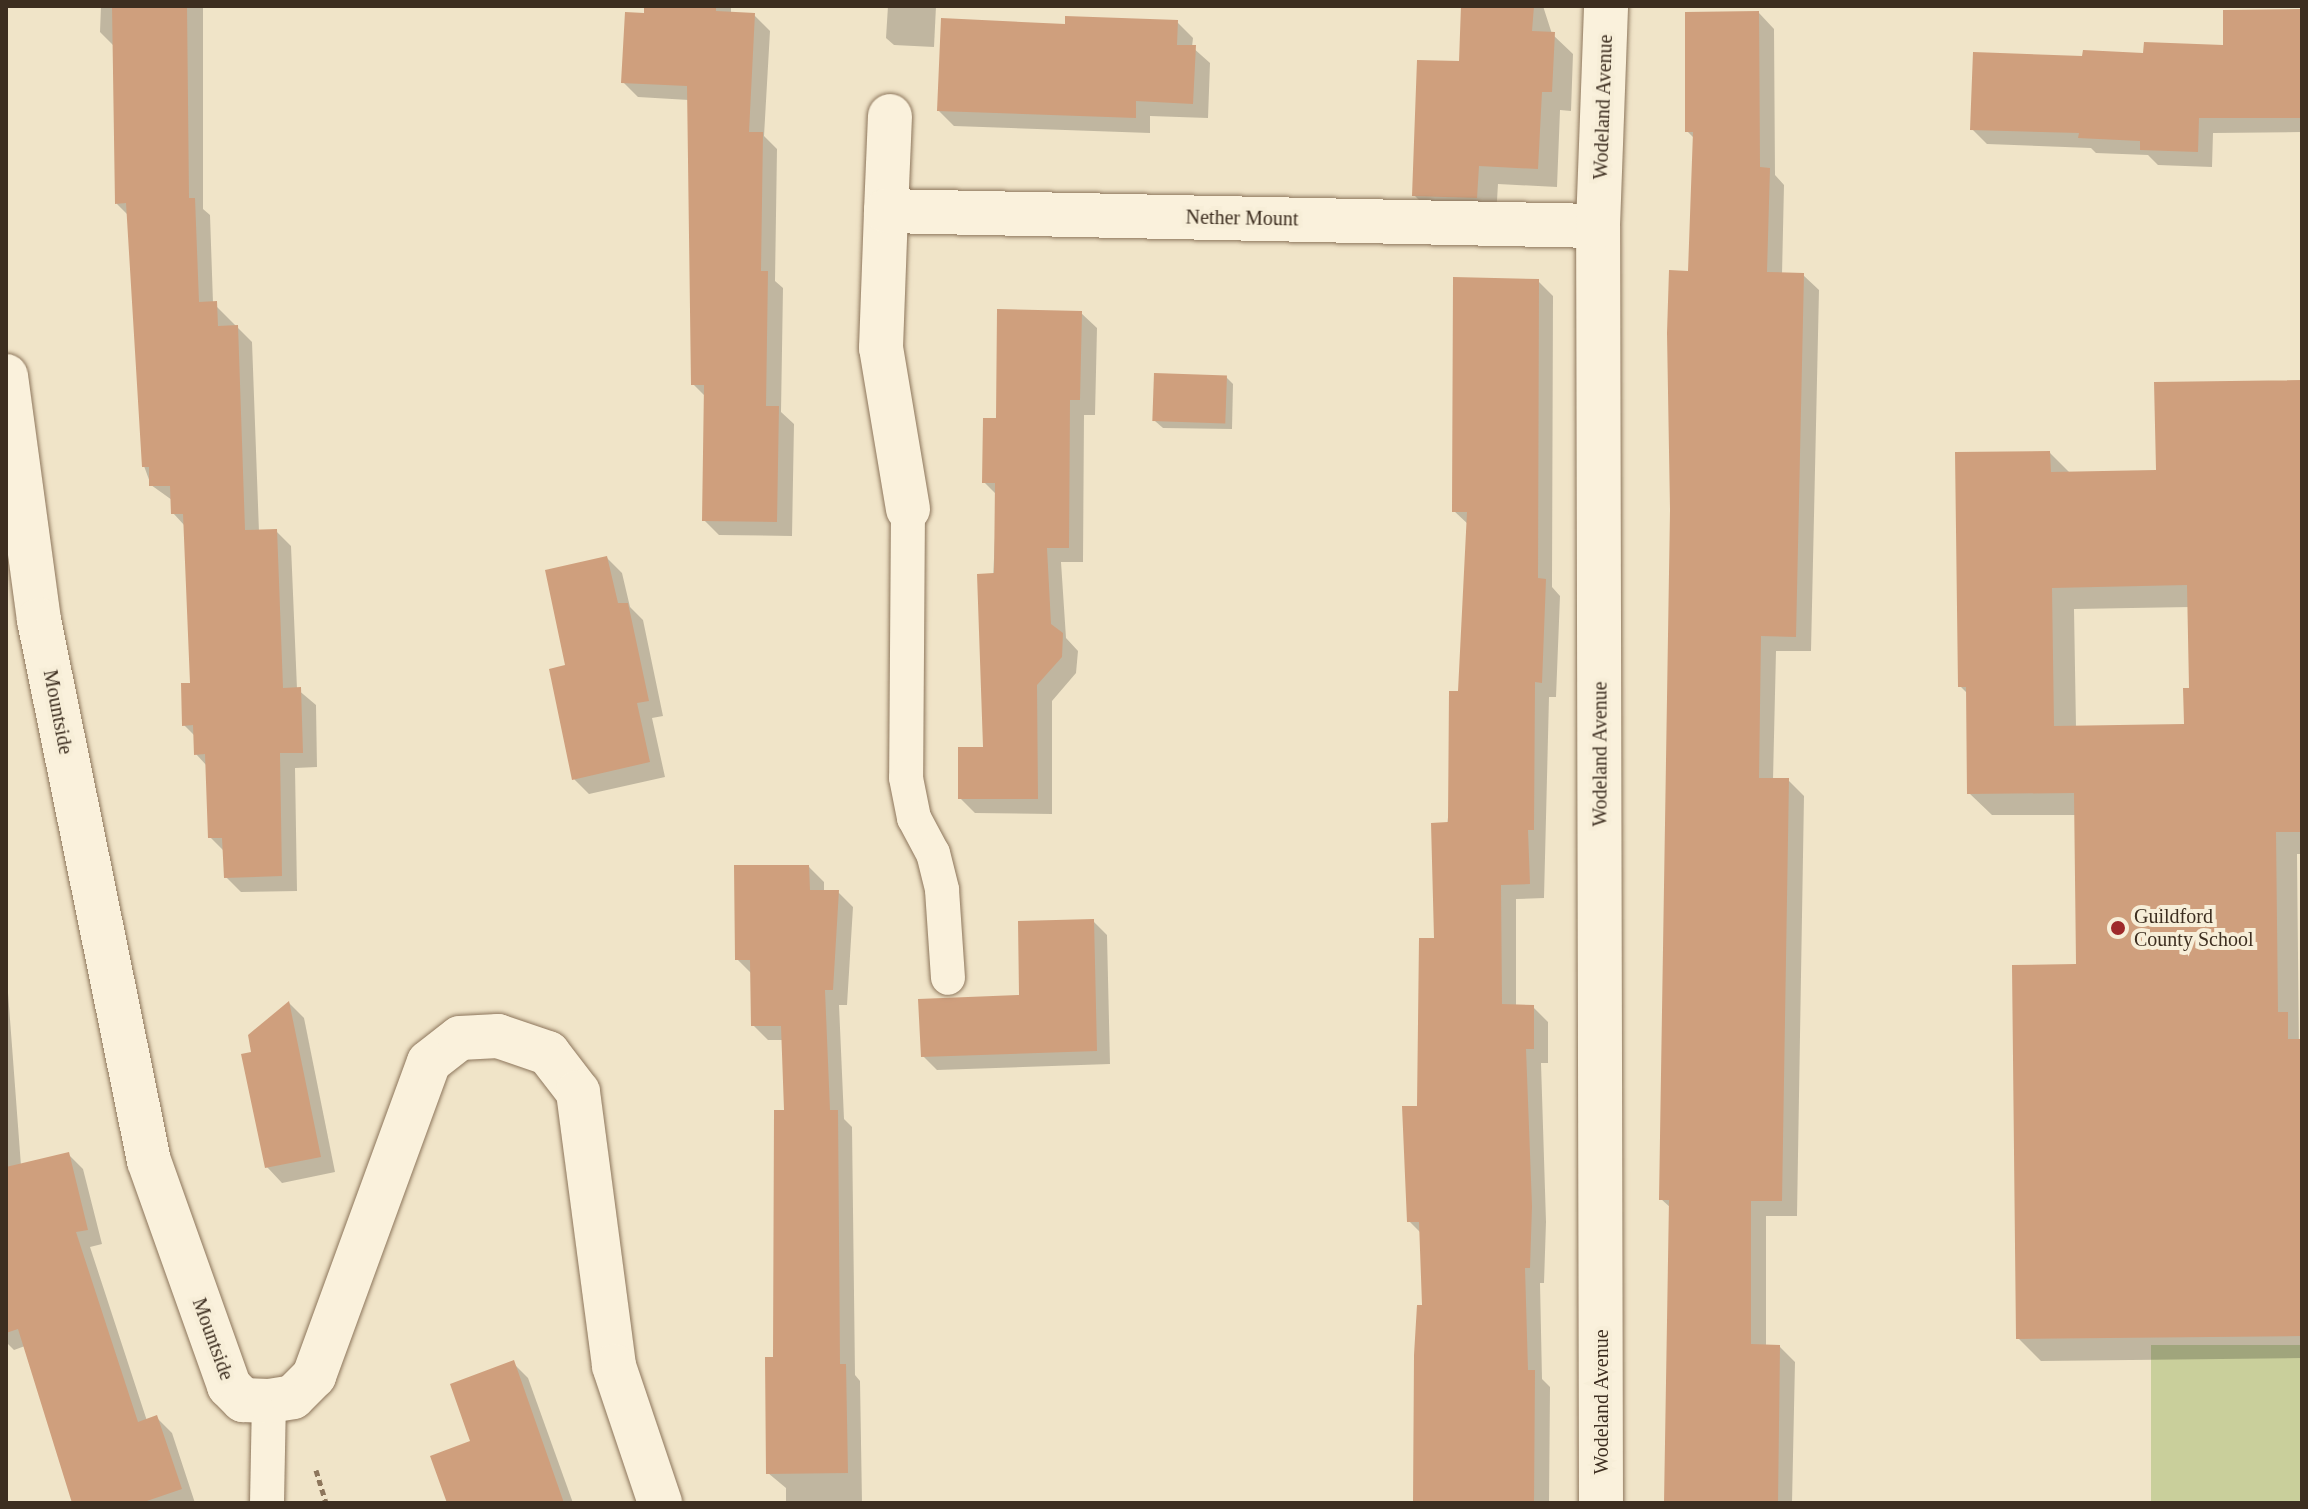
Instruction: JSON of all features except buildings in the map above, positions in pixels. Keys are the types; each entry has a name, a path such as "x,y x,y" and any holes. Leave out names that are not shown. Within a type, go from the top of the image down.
{"street":[{"name":"Wodeland Avenue","path":"1601,1503 1598,226 1606,6"},
{"path":"890,116 881,348 908,509"},
{"name":"Nether Mount","path":"886,211 1598,226"},
{"name":"Mountside","path":"6,376 39,620 149,1161 229,1386 243,1400 269,1401"},
{"path":"269,1401 293,1397 314,1376 429,1062 460,1038 498,1036 548,1053 578,1092 614,1366 660,1503"}],"lane":[{"path":"908,509 906,778 914,818 933,853 942,890 948,978"},
{"path":"267,1503 269,1401"}],"green space":[{"path":"2151,1345 2302,1345 2302,1503 2151,1503"}],"place":[{"name":"Guildford County School","path":"2118,928"}]}
